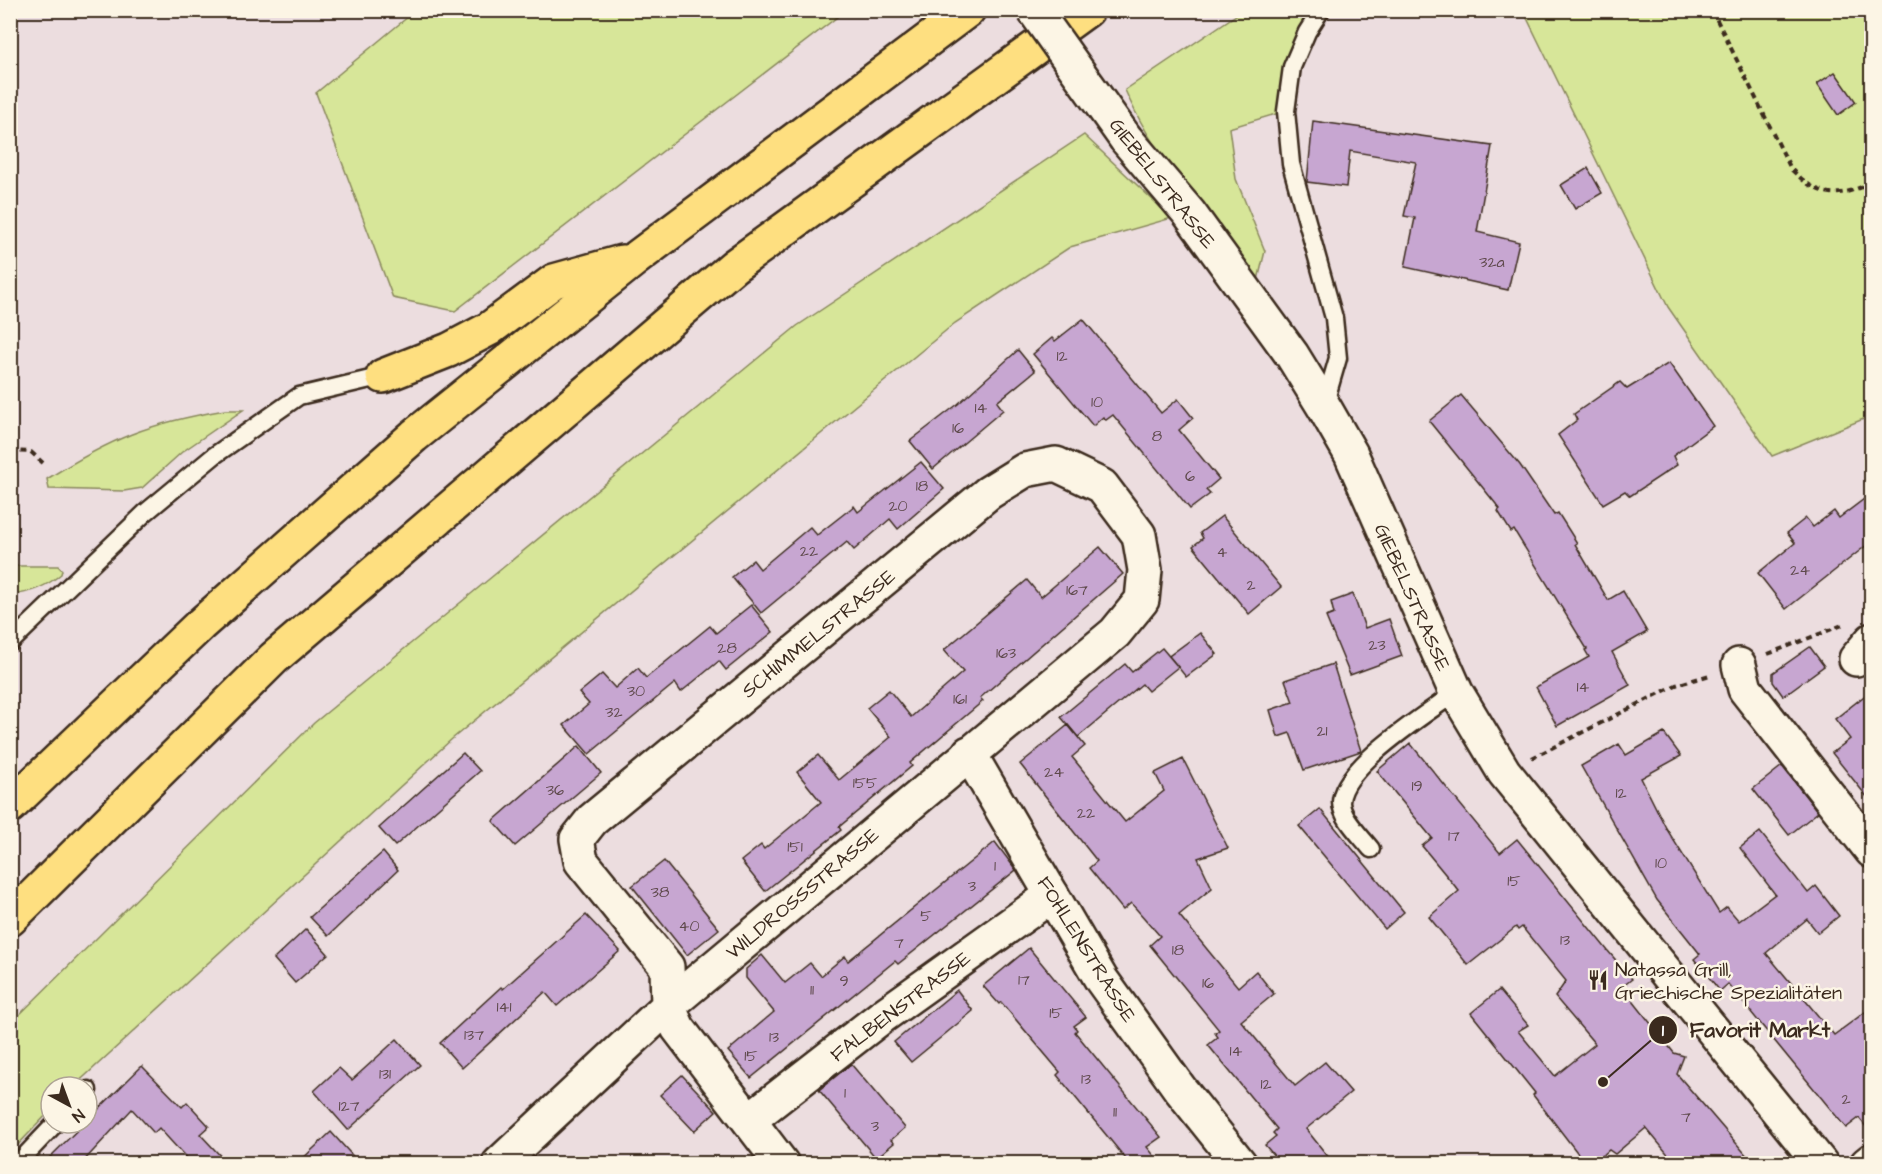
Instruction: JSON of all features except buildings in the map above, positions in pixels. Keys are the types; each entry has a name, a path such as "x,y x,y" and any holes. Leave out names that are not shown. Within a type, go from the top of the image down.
{"highway":[{"path":"10,806 200,625 414,436 635,259 968,10"},
{"path":"10,919 274,657 734,266 1087,10"},
{"path":"383,376 449,350 489,329 554,281 635,259"}],"street":[{"name":"GIEBELSTRASSE","path":"1034,10 1126,139 1190,213 1292,356 1324,407 1351,454 1455,692 1504,772 1821,1164"},
{"name":"SCHIMMELSTRASSE","path":"668,1006 667,967 581,861 577,839 601,812 979,500 1025,470 1056,464 1102,486 1139,535 1145,570 1142,600 1115,633"},
{"name":"WILDROSSSTRASSE","path":"499,1164 668,1006 1115,633"},
{"path":"1739,665 1745,689 1872,851"},
{"name":"FOHLENSTRASSE","path":"969,753 1101,979 1180,1089 1240,1164"},
{"name":"FALBENSTRASSE","path":"749,1120 884,1015 1052,895"},
{"path":"668,1006 678,1028 782,1164"},
{"path":"1867,1164 1872,1160"}],"lane":[{"path":"1321,10 1307,32 1292,67 1286,111 1291,165 1334,318 1338,358 1324,407"},
{"path":"10,643 145,513 215,455 299,396 383,376"},
{"path":"1371,849 1346,816 1341,802 1349,781 1362,762 1455,692"},
{"path":"17,1164 45,1135"}],"path":[{"path":"1712,10 1791,169 1808,186 1828,195 1859,189 1872,182"},
{"path":"10,451 31,452 43,463"},
{"path":"1504,772 1676,685 1739,665 1858,641"}],"green space":[{"path":"1527,10 1871,11 1871,416 1772,456 1668,307 1524,12"},
{"path":"415,11 845,11 455,311 393,298 316,93"},
{"path":"1242,11 1321,11 1307,32 1286,111 1229,128 1236,179 1265,251 1258,280 1168,165 1152,141 1125,90"},
{"path":"1084,135 1172,218 1070,247 955,323 452,739 86,1075 39,1075 39,1123 11,1152 11,1023 314,723 797,326"},
{"path":"225,410 243,410 182,452 142,488 124,491 49,489 47,479 92,453 132,434 174,420"},
{"path":"10,566 58,566 62,570 61,574 44,586 11,595"}],"place":[{"name":"Natassa Grill, Griechische Spezialitäten","path":"1598,980"},
{"name":"Favorit Markt","path":"1603,1082"}]}
